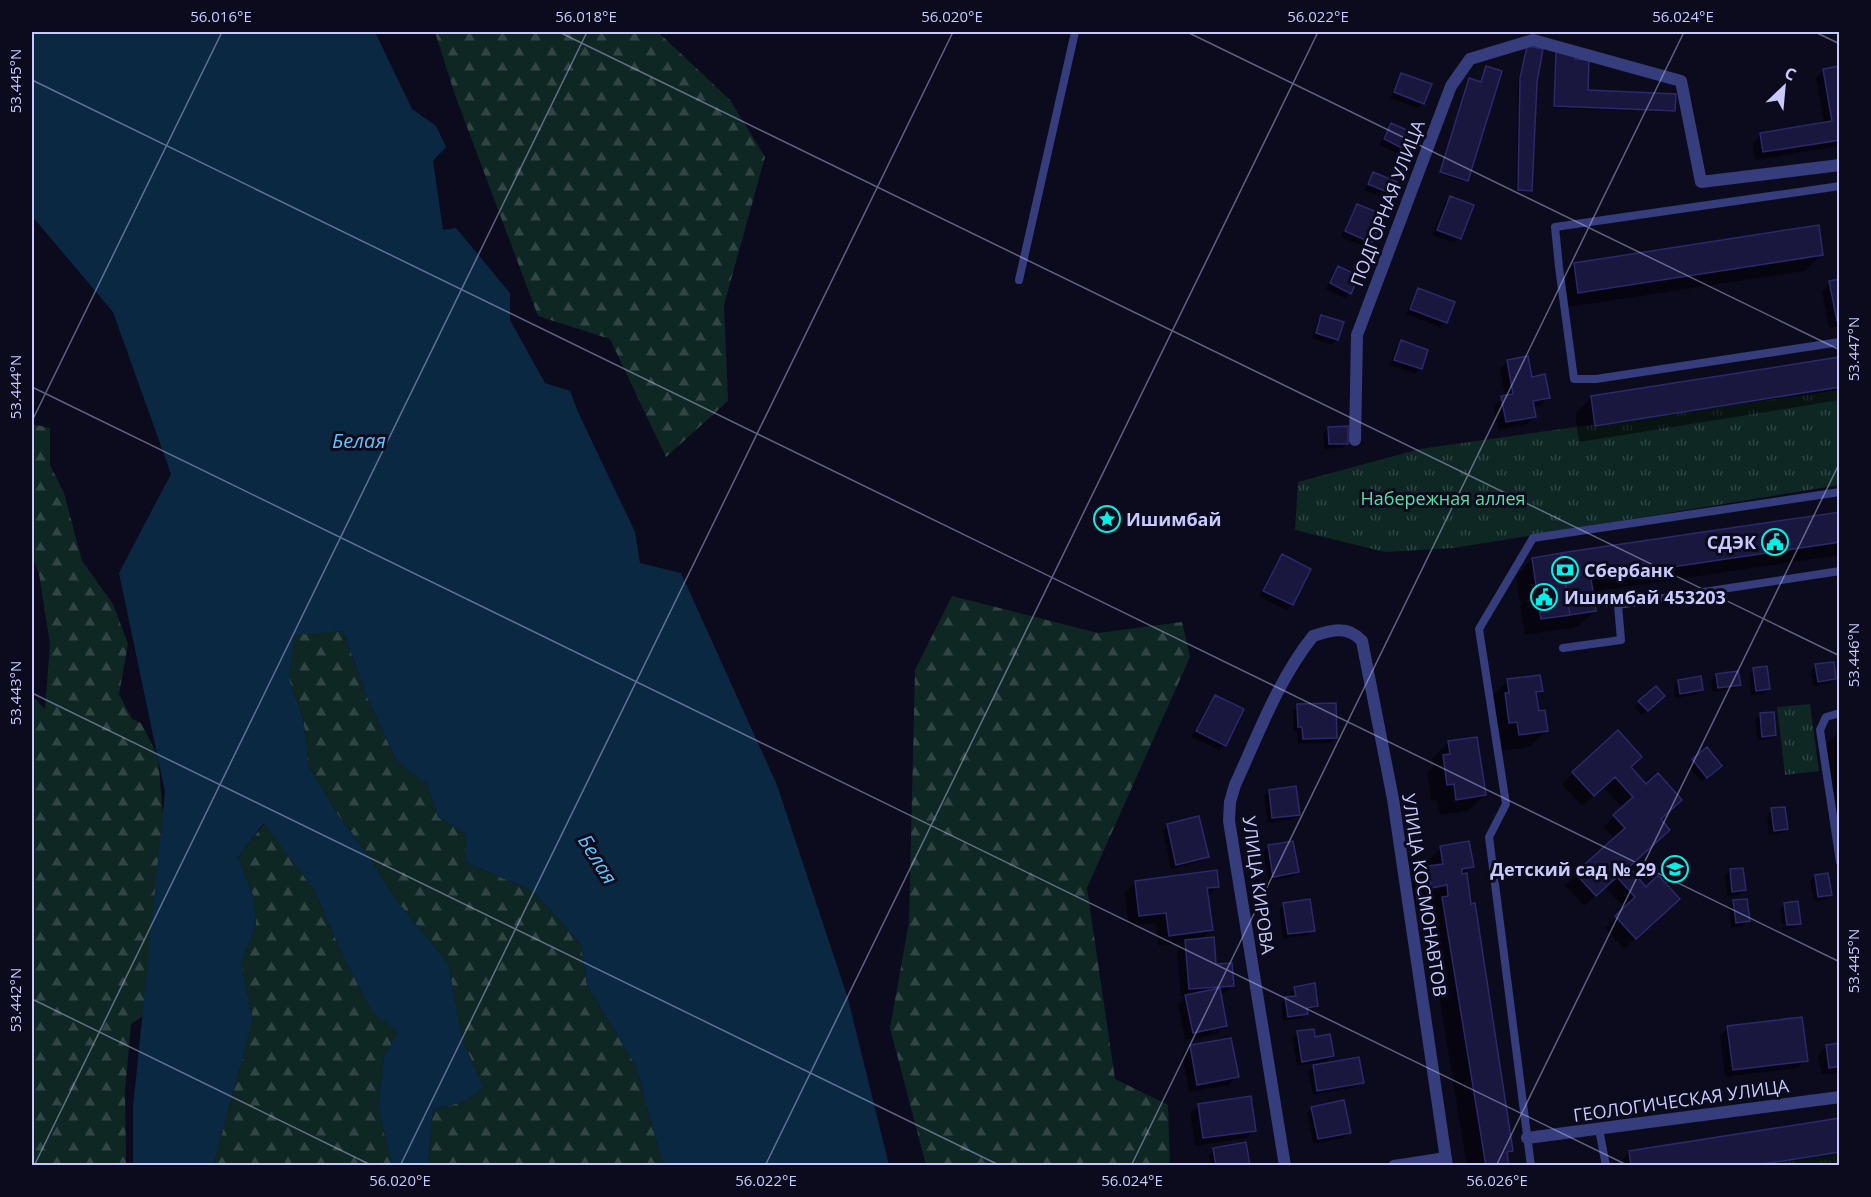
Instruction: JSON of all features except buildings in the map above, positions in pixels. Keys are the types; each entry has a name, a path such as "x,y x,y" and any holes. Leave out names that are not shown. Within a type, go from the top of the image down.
{"street":[{"path":"1533,36 1681,81 1701,182 1839,165"},
{"name":"ПОДГОРНАЯ УЛИЦА","path":"1355,440 1357,335 1451,86 1470,59 1533,36"},
{"name":"УЛИЦА КИРОВА","path":"1285,1166 1229,821 1230,801 1235,785 1280,687 1312,636 1346,629 1356,633"},
{"name":"УЛИЦА КОСМОНАВТОВ","path":"1356,633 1362,641 1393,799 1447,1162"},
{"name":"ГЕОЛОГИЧЕСКАЯ УЛИЦА","path":"1527,1138 1839,1096"},
{"path":"1394,1166 1447,1162"}],"lane":[{"path":"1019,280 1075,32"},
{"path":"1839,186 1555,226 1574,379 1596,378 1839,342"},
{"path":"1531,1166 1489,837 1506,804 1479,629 1533,538 1839,492"},
{"path":"1563,648 1621,640 1618,605 1839,571"},
{"path":"1839,713 1826,717 1820,730 1839,862"},
{"path":"1599,1129 1606,1166"}],"green space":[{"path":"435,32 658,32 730,100 765,157 724,305 728,401 666,457 610,339 538,316 455,95"},
{"name":"Набережная аллея","path":"1839,390 1839,485 1454,548 1385,552 1295,530 1298,482 1420,449"},
{"path":"32,424 50,428 50,465 64,493 82,561 113,604 128,644 119,694 132,719 141,723 158,756 163,817 183,865 168,1000 131,1024 125,1091 126,1165 32,1165 32,696 45,709 50,644 39,574 32,556"},
{"path":"952,596 1098,633 1182,622 1190,657 1087,888 1115,1079 1168,1105 1170,1165 926,1165 890,1028 909,922 915,670"},
{"path":"343,631 368,699 397,762 427,784 438,817 466,834 465,862 533,891 581,944 587,985 636,1066 663,1165 428,1165 433,1109 467,1101 484,1087 463,1042 448,963 397,901 367,853 338,815 309,766 303,718 289,680 295,634"},
{"path":"1810,704 1819,771 1785,775 1777,707"},
{"path":"265,823 314,890 345,960 373,1013 399,1032 384,1057 378,1107 392,1165 216,1166 215,1159 253,1020 241,963 256,925 254,898 238,857"},
{"path":"1839,1154 1839,1165 1760,1165"}],"water":[{"name":"Белая","path":"32,32 375,32 412,109 436,126 446,147 433,161 443,230 456,228 510,293 510,320 545,383 570,391 635,532 640,563 681,573 777,785 848,999 889,1165 663,1165 636,1066 587,985 581,944 533,891 465,862 466,834 438,817 427,784 397,762 368,699 343,631 295,635 289,680 303,718 309,766 338,815 367,853 397,901 448,963 463,1042 484,1087 467,1101 433,1109 428,1165 392,1165 378,1107 384,1057 398,1032 373,1013 345,960 314,890 264,823 238,857 254,898 256,925 241,963 253,1020 215,1159 216,1165 133,1165 133,1108 165,792 119,573 171,474 113,312 32,216"}],"place":[{"name":"Ишимбай","path":"1107,519"},
{"name":"СДЭК","path":"1775,542"},
{"name":"Сбербанк","path":"1565,570"},
{"name":"Ишимбай 453203","path":"1544,597"},
{"name":"Детский сад № 29","path":"1675,869"}]}
